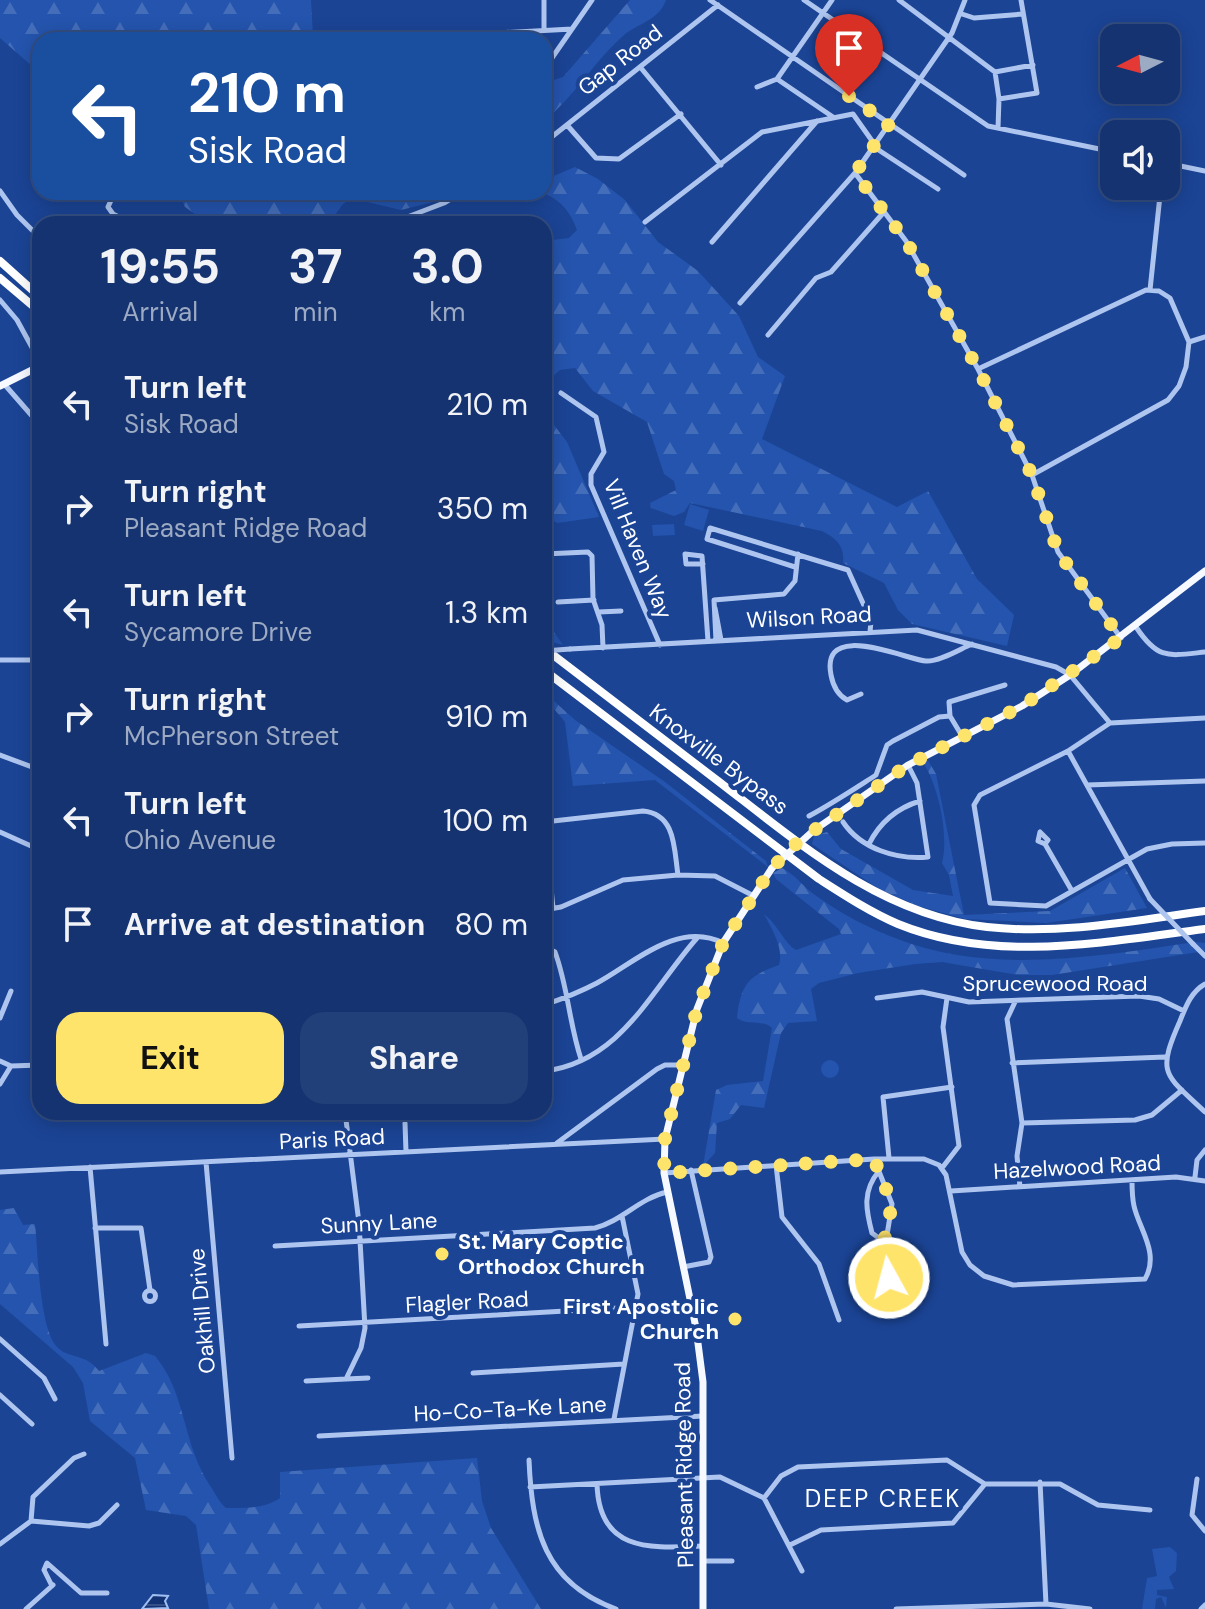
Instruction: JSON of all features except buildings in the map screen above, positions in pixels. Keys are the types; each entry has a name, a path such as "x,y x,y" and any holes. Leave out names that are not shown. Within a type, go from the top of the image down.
{"highway":[{"path":"0,261 32,290"},
{"path":"0,278 32,305"},
{"name":"Knoxville Bypass","path":"552,656 830,865 902,906 957,922 1026,930 1205,910"},
{"name":"Knoxville Bypass","path":"552,676 819,879 859,905 899,924 942,937 1028,948 1205,929"}],"main road":[{"path":"3,386 32,369"},
{"name":"Pleasant Ridge Road","path":"703,1609 700,1352 667,1192 665,1139 680,1065 697,1009 723,943 772,868 813,831 858,803 908,765 1022,706 1070,675 1205,571"}],"street":[{"path":"544,0 544,28"},
{"path":"552,58 592,0"},
{"path":"710,0 964,175"},
{"path":"804,0 981,122 1100,149"},
{"path":"757,87 777,79 832,0"},
{"path":"899,0 995,72 999,99 998,128"},
{"path":"740,303 855,173 950,36 962,14 965,0"},
{"path":"999,99 1037,93 1021,0"},
{"name":"Gap Road","path":"552,137 718,5"},
{"path":"962,14 974,18 1023,14"},
{"path":"492,32 572,29"},
{"path":"995,72 1033,65"},
{"path":"641,68 721,165"},
{"path":"777,79 834,117"},
{"path":"567,125 596,158 619,159 681,114"},
{"path":"645,222 762,132 834,117 856,116 875,146 938,189"},
{"path":"712,242 818,120"},
{"path":"1180,166 1205,171"},
{"path":"855,173 906,241 978,369 1032,475 1058,552 1121,638"},
{"path":"0,191 32,230"},
{"path":"111,200 108,207 117,216"},
{"path":"410,216 449,200"},
{"path":"1150,290 1160,200"},
{"path":"768,335 816,278 831,272 884,212"},
{"path":"978,369 1150,290 1170,298 1189,342 1183,377 1168,400 1032,475"},
{"path":"0,300 17,320 32,349"},
{"path":"1189,342 1205,337"},
{"path":"3,386 32,417"},
{"name":"Vill Haven Way","path":"561,393 596,417 604,452 592,472 591,485 660,645"},
{"path":"795,567 707,539 710,528 848,570 871,621 881,632"},
{"path":"552,554 588,552 603,648"},
{"path":"718,640 714,600 784,594 794,585 798,554"},
{"path":"703,564 708,641"},
{"path":"558,602 594,600"},
{"path":"599,612 621,611"},
{"path":"870,632 871,621"},
{"path":"1136,627 1154,650 1163,655 1205,652"},
{"name":"Wilson Road","path":"552,650 924,631 1056,667 1070,675"},
{"path":"861,694 847,700 839,695 831,678 834,656 843,648 881,647 927,661 973,644"},
{"path":"0,660 32,660"},
{"path":"1070,675 1110,723"},
{"path":"962,736 950,716 949,702 1005,685"},
{"path":"809,816 852,793 862,782 876,775 887,745 927,722 950,716"},
{"path":"1205,718 1110,723 1068,751 980,795 974,805 990,903 1046,906 1154,847 1205,843"},
{"path":"1068,751 1150,899 1205,956"},
{"path":"0,755 32,767"},
{"path":"843,822 869,844 897,858 928,857 920,801 908,765"},
{"path":"1087,785 1205,781"},
{"path":"852,793 858,803"},
{"path":"869,844 886,820 906,805 920,801"},
{"path":"552,819 652,812 666,820 678,875"},
{"path":"0,832 32,846"},
{"path":"1045,844 1072,891"},
{"path":"552,898 553,908 623,880 678,875 715,876 752,895"},
{"path":"552,1070 563,1069 612,1042 645,1009 697,938"},
{"path":"552,1002 599,982 652,947 697,938 723,943"},
{"path":"552,950 568,996 571,1028 581,1059"},
{"path":"1205,984 1195,991 1184,1011 1165,1057 1170,1077 1205,1112"},
{"path":"0,1018 11,991"},
{"name":"Sprucewood Road","path":"877,998 922,992 947,998 1016,1001 1148,996 1184,1011"},
{"path":"942,1168 959,1146 943,1027 947,998"},
{"path":"1016,1001 1007,1019 1022,1123 1017,1156 1020,1187"},
{"path":"1012,1063 1165,1057"},
{"path":"0,1061 11,1066 32,1065"},
{"path":"556,1143 657,1069 665,1065 680,1065"},
{"path":"0,1084 11,1066"},
{"path":"889,1158 883,1097 952,1087"},
{"path":"1022,1123 1135,1120 1152,1115 1182,1090"},
{"path":"346,1120 365,1324 361,1348 346,1379"},
{"path":"405,1123 406,1152"},
{"name":"Paris Road","path":"0,1172 665,1139"},
{"path":"1195,1177 1195,1165 1205,1150"},
{"path":"664,1173 889,1158 924,1159 942,1168 951,1191 965,1260 976,1272 1003,1284 1145,1279 1149,1270 1148,1242 1134,1209 1132,1180"},
{"path":"877,1159 892,1204 882,1266 889,1278 901,1291 912,1288 910,1278 889,1278"},
{"name":"Oakhill Drive","path":"206,1162 232,1458"},
{"path":"776,1165 782,1217 819,1264 839,1320"},
{"path":"90,1167 106,1344"},
{"path":"683,1267 709,1262 711,1257 691,1170"},
{"path":"879,1171 872,1179 865,1202 872,1233 884,1242"},
{"name":"Hazelwood Road","path":"951,1191 1195,1177 1205,1181"},
{"name":"Sunny Lane","path":"275,1246 595,1228 622,1216 653,1196 667,1192"},
{"path":"614,1420 637,1307 637,1284 622,1216"},
{"path":"95,1228 141,1228 150,1290"},
{"name":"Flagler Road","path":"299,1326 637,1307"},
{"path":"0,1339 44,1378 55,1399"},
{"path":"473,1373 624,1364"},
{"path":"306,1381 368,1378"},
{"path":"0,1395 32,1424"},
{"name":"Ho-Co-Ta-Ke Lane","path":"319,1436 703,1416"},
{"path":"31,1521 33,1497 74,1458 84,1454"},
{"path":"529,1460 538,1535 555,1564 583,1592 616,1609"},
{"path":"764,1498 781,1476 798,1467 947,1460 985,1484 1060,1484 1098,1505 1150,1510"},
{"path":"530,1487 720,1477 764,1498 802,1571"},
{"path":"1197,1479 1192,1515 1205,1531"},
{"path":"1040,1482 1046,1604"},
{"path":"597,1484 599,1503 610,1526 632,1544 650,1548 703,1546"},
{"path":"790,1545 821,1530 953,1523 985,1484"},
{"path":"0,1544 31,1521 89,1526 99,1523 117,1505"},
{"path":"703,1561 732,1561"},
{"path":"26,1609 53,1585 44,1567 47,1563 81,1593 107,1593"},
{"path":"896,1609 1046,1604 1090,1609"}],"green space":[{"path":"0,0 311,0 313,32 32,32 32,66 0,38"},
{"path":"630,0 666,0 654,17 613,45 552,113 552,81 563,77"},
{"path":"575,167 598,179 625,200 658,242 698,271 739,316 758,357 785,376 762,439 897,507 928,491 977,579 1014,615 1007,646 912,624 898,610 884,583 843,563 843,552 838,543 822,531 690,503 684,512 674,516 651,508 650,503 676,490 674,481 664,474 647,422 593,391 575,368 560,370 552,377 552,240 569,238 577,230 563,206 552,197 552,177"},
{"path":"182,200 348,200 334,216 198,216 185,207"},
{"path":"359,200 439,200 401,210"},
{"path":"552,422 567,442 599,517 557,523 552,520"},
{"path":"690,504 709,510 703,531 684,525"},
{"path":"674,524 675,535 653,536 652,525"},
{"path":"552,629 563,645 552,642"},
{"path":"552,699 575,720 665,782 766,861 768,867 655,780 573,786 565,722 552,707"},
{"path":"926,757 936,774 964,915 1050,911 1125,868 1147,908 1046,923 965,919 918,906 879,889 812,844 814,836 827,832 841,849 913,890 953,896 949,875 942,863 944,840 941,812 924,764"},
{"path":"782,868 815,895 854,919 931,950 1006,960 1083,957 1195,942 1205,943 1205,951 1052,975 1018,975 942,962 858,973 819,983 811,989 817,1021 788,1023 781,1033 764,1108 741,1105 730,1119 717,1123 715,1153 703,1166 716,1090 727,1085 763,1081 772,1028 737,1018 741,997 748,983 760,973 779,965 779,945 764,914 796,950 841,934 839,929 776,879 773,873"},
{"path":"830,1060 839,1069 830,1078 821,1069"},
{"path":"14,1208 23,1225 35,1224 46,1324 57,1347 88,1361 99,1371 146,1353 155,1356 173,1387 202,1471 226,1508 261,1506 280,1498 280,1472 477,1458 482,1501 491,1528 541,1609 209,1609 196,1525 186,1516 146,1510 135,1458 90,1421 83,1383 73,1367 0,1304 0,1210"},
{"path":"1170,1547 1177,1553 1176,1571 1169,1577 1174,1589 1157,1590 1157,1595 1167,1597 1166,1608 1161,1597 1156,1599 1155,1609 1142,1609 1147,1578 1157,1576 1152,1549"}],"shaded area":[{"path":"153,1595 168,1596 165,1601 168,1608 142,1609"}],"place":[{"name":"St. Mary Coptic Orthodox Church","path":"442,1254"},
{"name":"First Apostolic Church","path":"735,1319"}],"district":[{"name":"DEEP CREEK","path":"883,1498"}],"route":[{"path":"849,96 889,124 855,173 906,241 978,369 1032,475 1058,552 1121,638 1022,706 908,765 790,849 772,868 735,920 687,1036 665,1139 664,1173 874,1159 892,1204 881,1256 882,1266 889,1278"}]}
